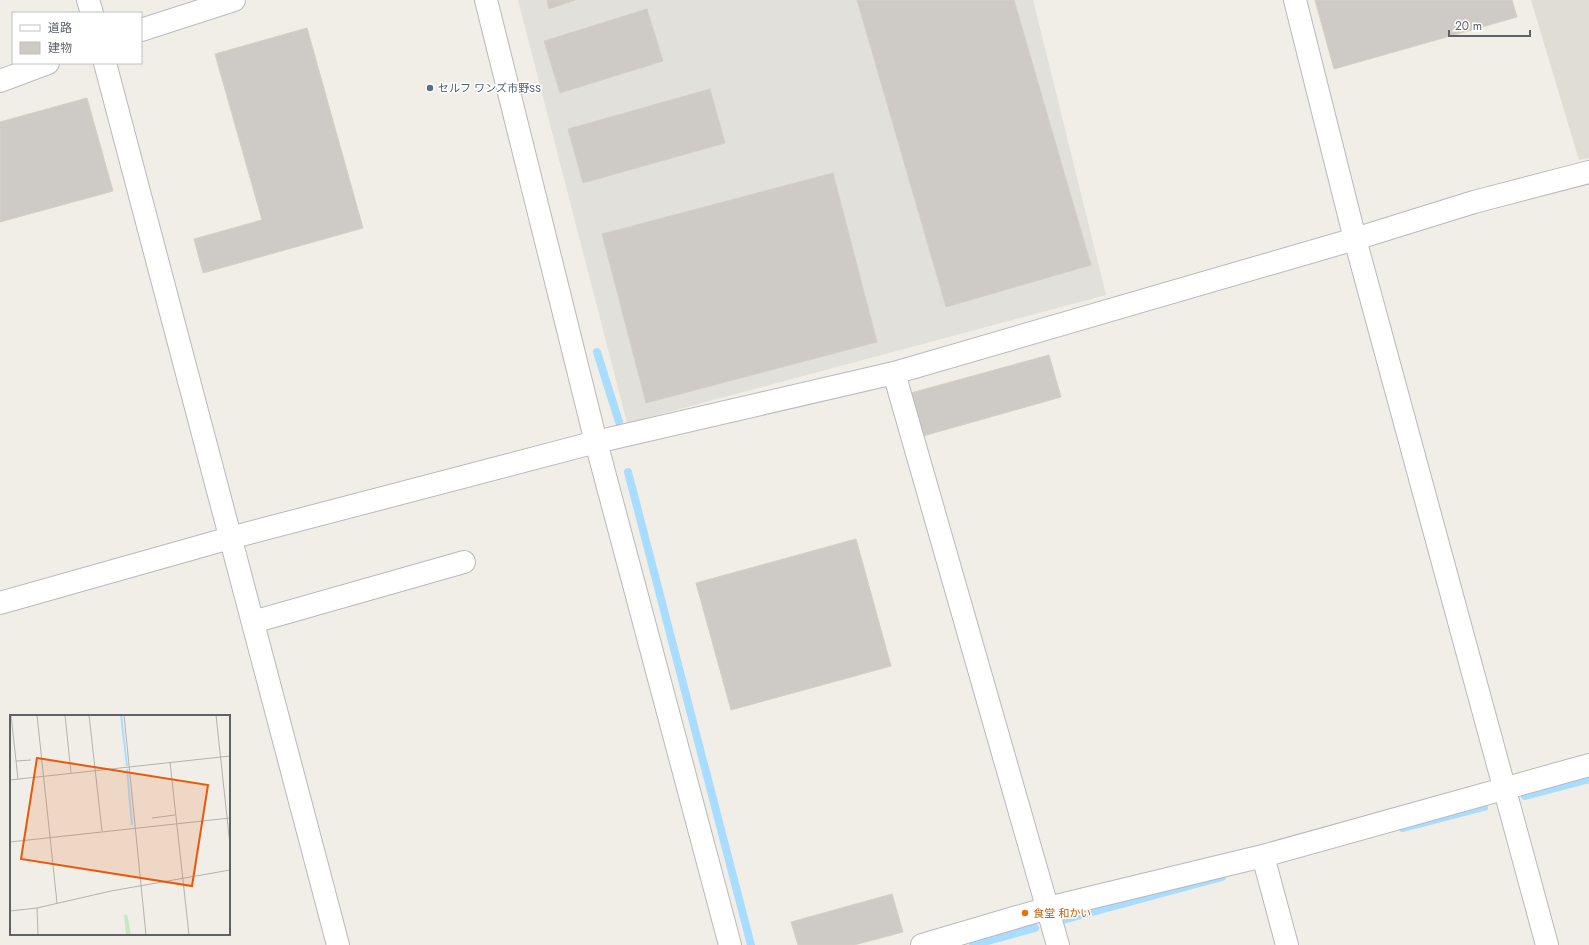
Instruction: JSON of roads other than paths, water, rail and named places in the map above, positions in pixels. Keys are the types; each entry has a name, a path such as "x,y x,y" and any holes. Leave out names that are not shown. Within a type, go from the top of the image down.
{"street":[{"path":"88,0 92,12"},
{"path":"142,30 234,0"},
{"path":"486,0 596,442 730,945"},
{"path":"1295,0 1355,239 1547,945"},
{"path":"0,81 45,64"},
{"path":"105,64 338,945"},
{"path":"0,603 230,538 596,442 894,373 1355,239 1474,202 1589,172"},
{"path":"894,373 1058,945"},
{"path":"253,622 464,562"},
{"path":"922,945 1048,908 1263,856 1505,790 1589,765"},
{"path":"1263,856 1287,945"}],"waterway":[{"path":"597,352 619,422"},
{"path":"628,472 751,945"},
{"path":"1525,796 1589,779"},
{"path":"1403,828 1484,807"},
{"path":"1059,921 1222,877"},
{"path":"973,945 1035,928"}],"place":[{"name":"セルフ ワンズ市野SS","path":"430,88"},
{"name":"食堂 和かい","path":"1025,913"}]}
